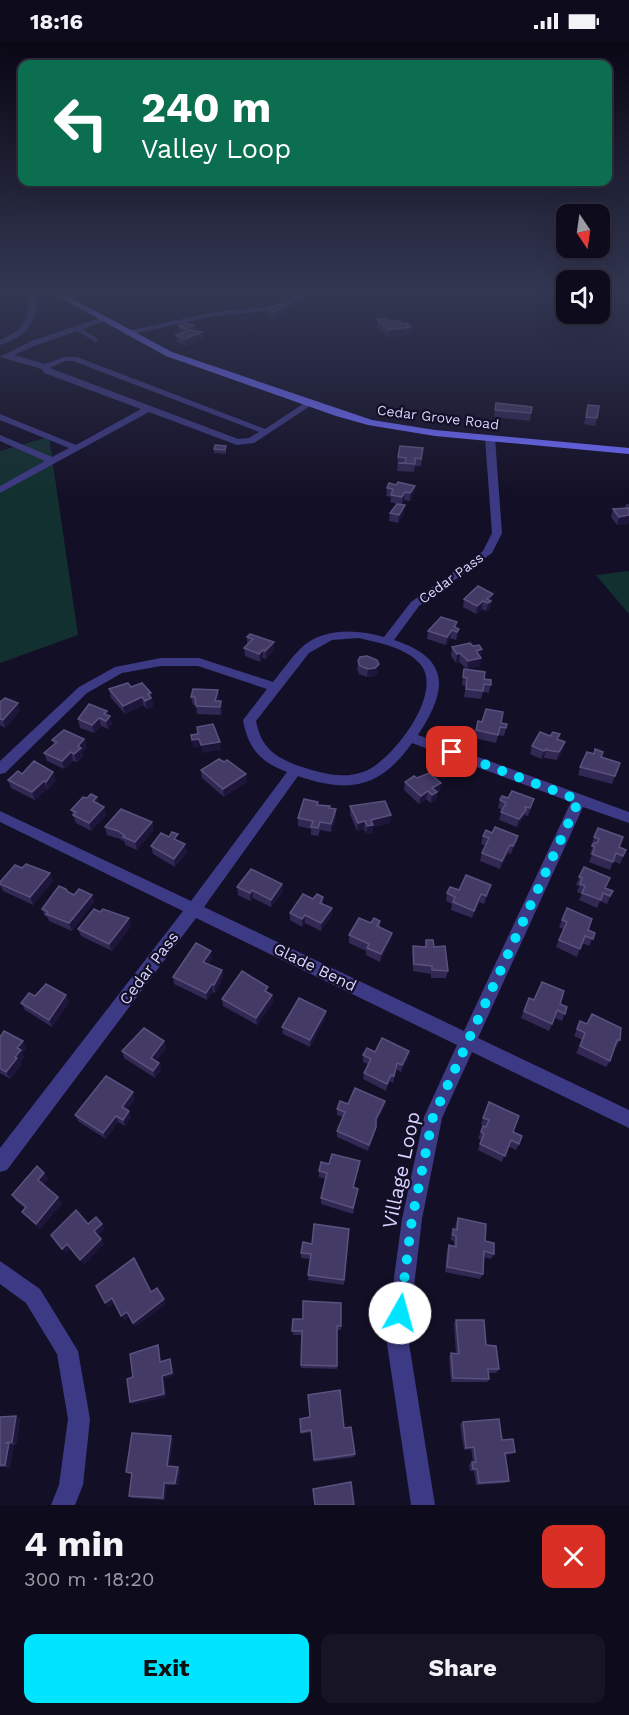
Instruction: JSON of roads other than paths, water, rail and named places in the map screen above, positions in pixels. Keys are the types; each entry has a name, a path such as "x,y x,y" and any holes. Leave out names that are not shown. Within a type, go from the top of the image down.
{"main road":[{"name":"Cedar Grove Road","path":"188,360 309,404 371,423 490,438 629,451"}],"street":[{"path":"17,360 45,367 61,360"},
{"path":"77,360 266,432"},
{"path":"45,367 47,371 237,442 251,441 309,404"},
{"path":"0,490 150,408"},
{"path":"0,417 76,448"},
{"path":"0,438 52,461"},
{"name":"Cedar Pass","path":"388,640 415,604 487,553 498,533 490,438"},
{"path":"359,634 388,640 415,654 428,666 432,681 432,698 410,737 381,769 354,780 329,781 270,761 252,741 249,720 305,650 329,637 359,634"},
{"path":"0,769 83,690 119,670 161,662 199,662 275,687"},
{"path":"410,737 629,818"},
{"name":"Cedar Pass","path":"0,1163 194,909 295,770"},
{"name":"Village Loop","path":"423,1505 397,1337 412,1219 433,1117 579,800"},
{"name":"Glade Bend","path":"0,816 629,1119"},
{"path":"0,1271 33,1296 67,1351 79,1419 71,1485 63,1505"}]}
